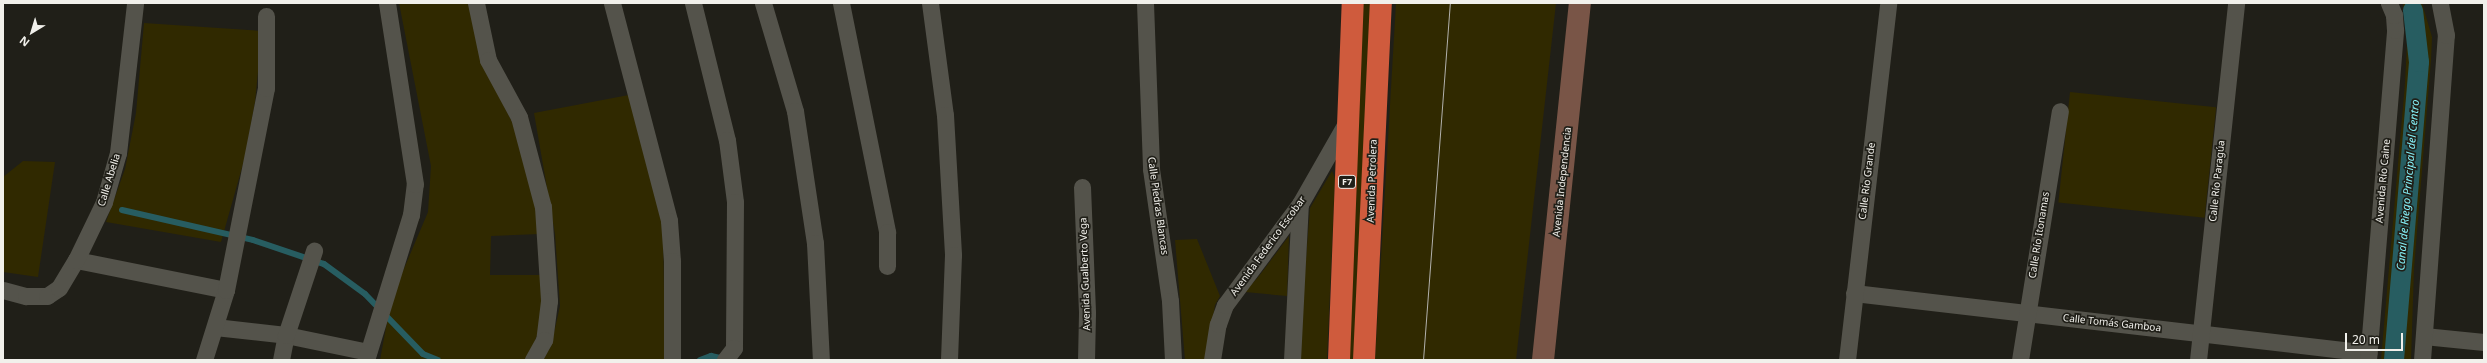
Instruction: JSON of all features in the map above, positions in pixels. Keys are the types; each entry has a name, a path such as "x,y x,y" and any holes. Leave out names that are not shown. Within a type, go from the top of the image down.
{"highway":[{"name":"F7","path":"1339,360 1354,3"},
{"name":"Avenida Petrolera","path":"1364,360 1381,3"}],"street":[{"name":"Calle Abelia","path":"5,289 26,296 47,296 60,288 76,260 104,202 118,153 135,3"},
{"path":"215,327 286,335 367,356 411,215 415,184 387,3"},
{"path":"476,3 488,60 519,117 543,207 549,300 544,340 533,360"},
{"path":"612,3 669,221 672,261 672,360"},
{"path":"693,3 727,140 735,202 734,348 725,360"},
{"path":"763,3 795,110 815,242 821,360"},
{"path":"842,3 887,232 887,266"},
{"path":"930,3 945,115 953,255 949,360"},
{"name":"Calle Piedras Blancas","path":"1146,3 1151,170 1170,301 1173,360"},
{"name":"Avenida Independencia","path":"1543,360 1580,3"},
{"name":"Calle Río Grande","path":"1847,360 1888,3"},
{"name":"Calle Río Paragúa","path":"2198,360 2236,3"},
{"name":"Avenida Río Caine","path":"2369,357 2395,30 2394,15 2389,3"},
{"path":"2422,360 2446,35 2440,3"},
{"path":"204,360 226,290 266,88 266,16"},
{"name":"Calle Río Itonamas","path":"2020,360 2060,110"},
{"name":"Avenida Federico Escobar","path":"1212,360 1218,324 1225,305 1300,204 1350,116"},
{"name":"Avenida Gualberto Vega","path":"1082,187 1088,313 1086,360"},
{"path":"1292,360 1300,204"},
{"path":"281,360 286,335 314,251"},
{"path":"76,260 226,290"},
{"name":"Calle Tomás Gamboa","path":"1854,293 2201,333 2369,357"},
{"path":"2424,336 2484,342"}],"shaded area":[{"path":"399,3 469,3 482,61 517,132 533,191 540,234 491,236 490,275 543,275 543,319 528,360 380,360 387,322 400,278 428,212 431,166"},
{"path":"1362,3 1371,3 1355,360 1348,360"},
{"path":"1396,3 1556,3 1516,360 1375,360"},
{"path":"2403,3 2422,3 2432,37 2431,60 2414,269 2411,360 2381,360 2405,83 2407,42"},
{"path":"144,23 262,31 255,102 245,157 221,242 106,222 125,169 136,113"},
{"path":"2070,92 2216,107 2205,218 2058,202"},
{"path":"634,94 663,223 665,360 543,360 551,346 560,306 555,234 534,113"},
{"path":"23,161 55,162 38,277 3,272 3,177"},
{"path":"1332,171 1335,178 1327,360 1298,360 1310,208"},
{"path":"1289,236 1287,296 1245,292 1259,276"},
{"path":"1197,239 1220,296 1215,305 1206,360 1185,360 1175,240"}],"waterway":[{"name":"Canal de Riego Principal del Centro","path":"2394,360 2419,62 2413,10"},
{"path":"122,210 253,240 324,264 365,294 423,354 438,360"},
{"path":"700,360 711,356 725,359"}],"tram line":[{"path":"1423,360 1450,3"}]}
